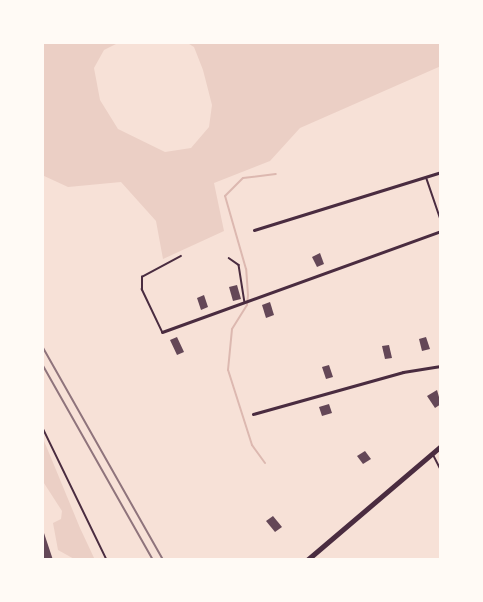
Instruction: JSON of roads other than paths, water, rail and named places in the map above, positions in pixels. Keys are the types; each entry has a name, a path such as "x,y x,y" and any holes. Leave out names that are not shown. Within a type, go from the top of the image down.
{"main road":[{"path":"307,560 441,446"}],"street":[{"path":"254,230 441,172"},
{"path":"162,332 441,231"},
{"path":"253,414 403,372 441,366"}],"lane":[{"path":"427,177 441,220"},
{"path":"162,332 142,290 142,277 181,256"},
{"path":"229,258 239,265 248,302"},
{"path":"433,453 441,471"}],"waterway":[{"path":"265,463 252,445 228,370 232,329 247,305 248,295 246,269 225,196 243,178 276,174"}],"railway":[{"path":"42,346 163,560"},
{"path":"42,364 153,560"}]}
